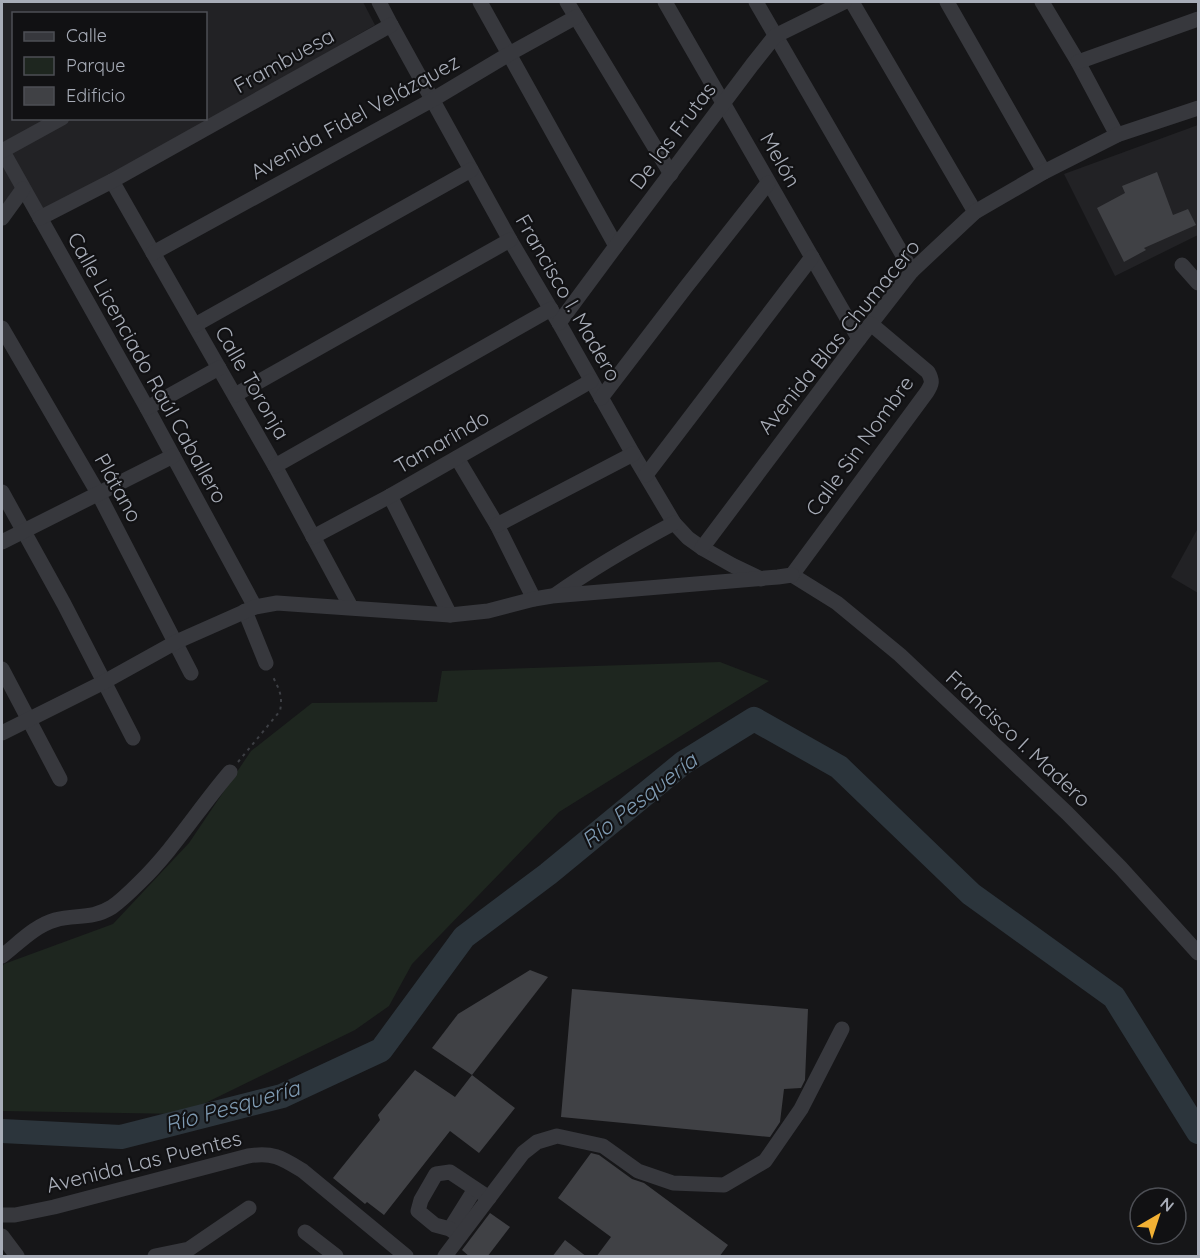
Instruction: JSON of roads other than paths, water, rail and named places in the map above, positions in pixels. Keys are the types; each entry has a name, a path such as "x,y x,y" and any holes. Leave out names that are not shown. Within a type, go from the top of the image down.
{"street":[{"name":"Francisco I. Madero","path":"380,2 510,240 674,523 688,538 702,548 761,579"},
{"path":"480,2 616,246"},
{"path":"567,2 671,174"},
{"name":"Melón","path":"665,2 859,339"},
{"path":"756,2 912,271"},
{"name":"De las Frutas","path":"560,323 775,36 844,2"},
{"path":"852,2 975,212"},
{"path":"946,2 1044,172"},
{"path":"1042,2 1078,62 1117,135"},
{"name":"Avenida Fidel Velázquez","path":"153,253 432,100 576,17"},
{"path":"1078,62 1198,19"},
{"name":"Frambuesa","path":"40,218 112,181 391,25"},
{"name":"Avenida Blas Chumacero","path":"702,548 912,271 975,212 1044,172 1117,135 1198,108"},
{"path":"2,150 58,120"},
{"name":"Calle Licenciado Raúl Caballero","path":"2,150 173,456 250,609 266,663"},
{"path":"195,325 471,170"},
{"name":"Calle Toronja","path":"112,181 275,466 351,607"},
{"path":"601,398 768,183"},
{"path":"2,218 23,189"},
{"path":"235,395 510,240"},
{"path":"646,475 812,257"},
{"path":"1182,265 1198,283"},
{"path":"275,466 550,309"},
{"name":"Calle Sin Nombre","path":"792,575 932,383 928,372 871,324"},
{"name":"Plátano","path":"2,328 98,494 190,673"},
{"path":"147,408 219,368"},
{"name":"Tamarindo","path":"313,537 390,496 591,381"},
{"path":"497,525 633,454"},
{"path":"2,542 173,456"},
{"path":"457,458 497,525 534,599"},
{"path":"2,492 134,738"},
{"path":"390,496 450,615"},
{"path":"552,596 634,544 674,523"},
{"name":"Francisco I. Madero","path":"792,575 837,603 900,655 1121,867 1198,953"},
{"path":"2,733 104,682 176,642 250,609 277,603 450,615 488,611 552,596 792,575"},
{"path":"2,669 60,779"},
{"path":"2,956 38,928 52,921 67,917 90,916 113,906 156,866 230,771"},
{"path":"455,1232 489,1198 523,1153 537,1142 557,1136 603,1146 638,1171 673,1183 724,1185 765,1161 801,1109 842,1029"},
{"name":"Avenida Las Puentes","path":"2,1215 15,1215 54,1207 248,1156 267,1154 287,1161 303,1172 406,1257"},
{"path":"455,1232 435,1225 418,1211 421,1200 436,1174 450,1172 489,1198"},
{"path":"445,1257 475,1189"},
{"path":"155,1257 189,1249 249,1208"},
{"path":"305,1232 336,1257"},
{"path":"2,1236 16,1257"}],"waterway":[{"name":"Río Pesquería","path":"2,1131 121,1137 282,1096 381,1050 464,937 548,874 683,763 754,719 839,767 971,894 1114,997 1198,1132"}]}
